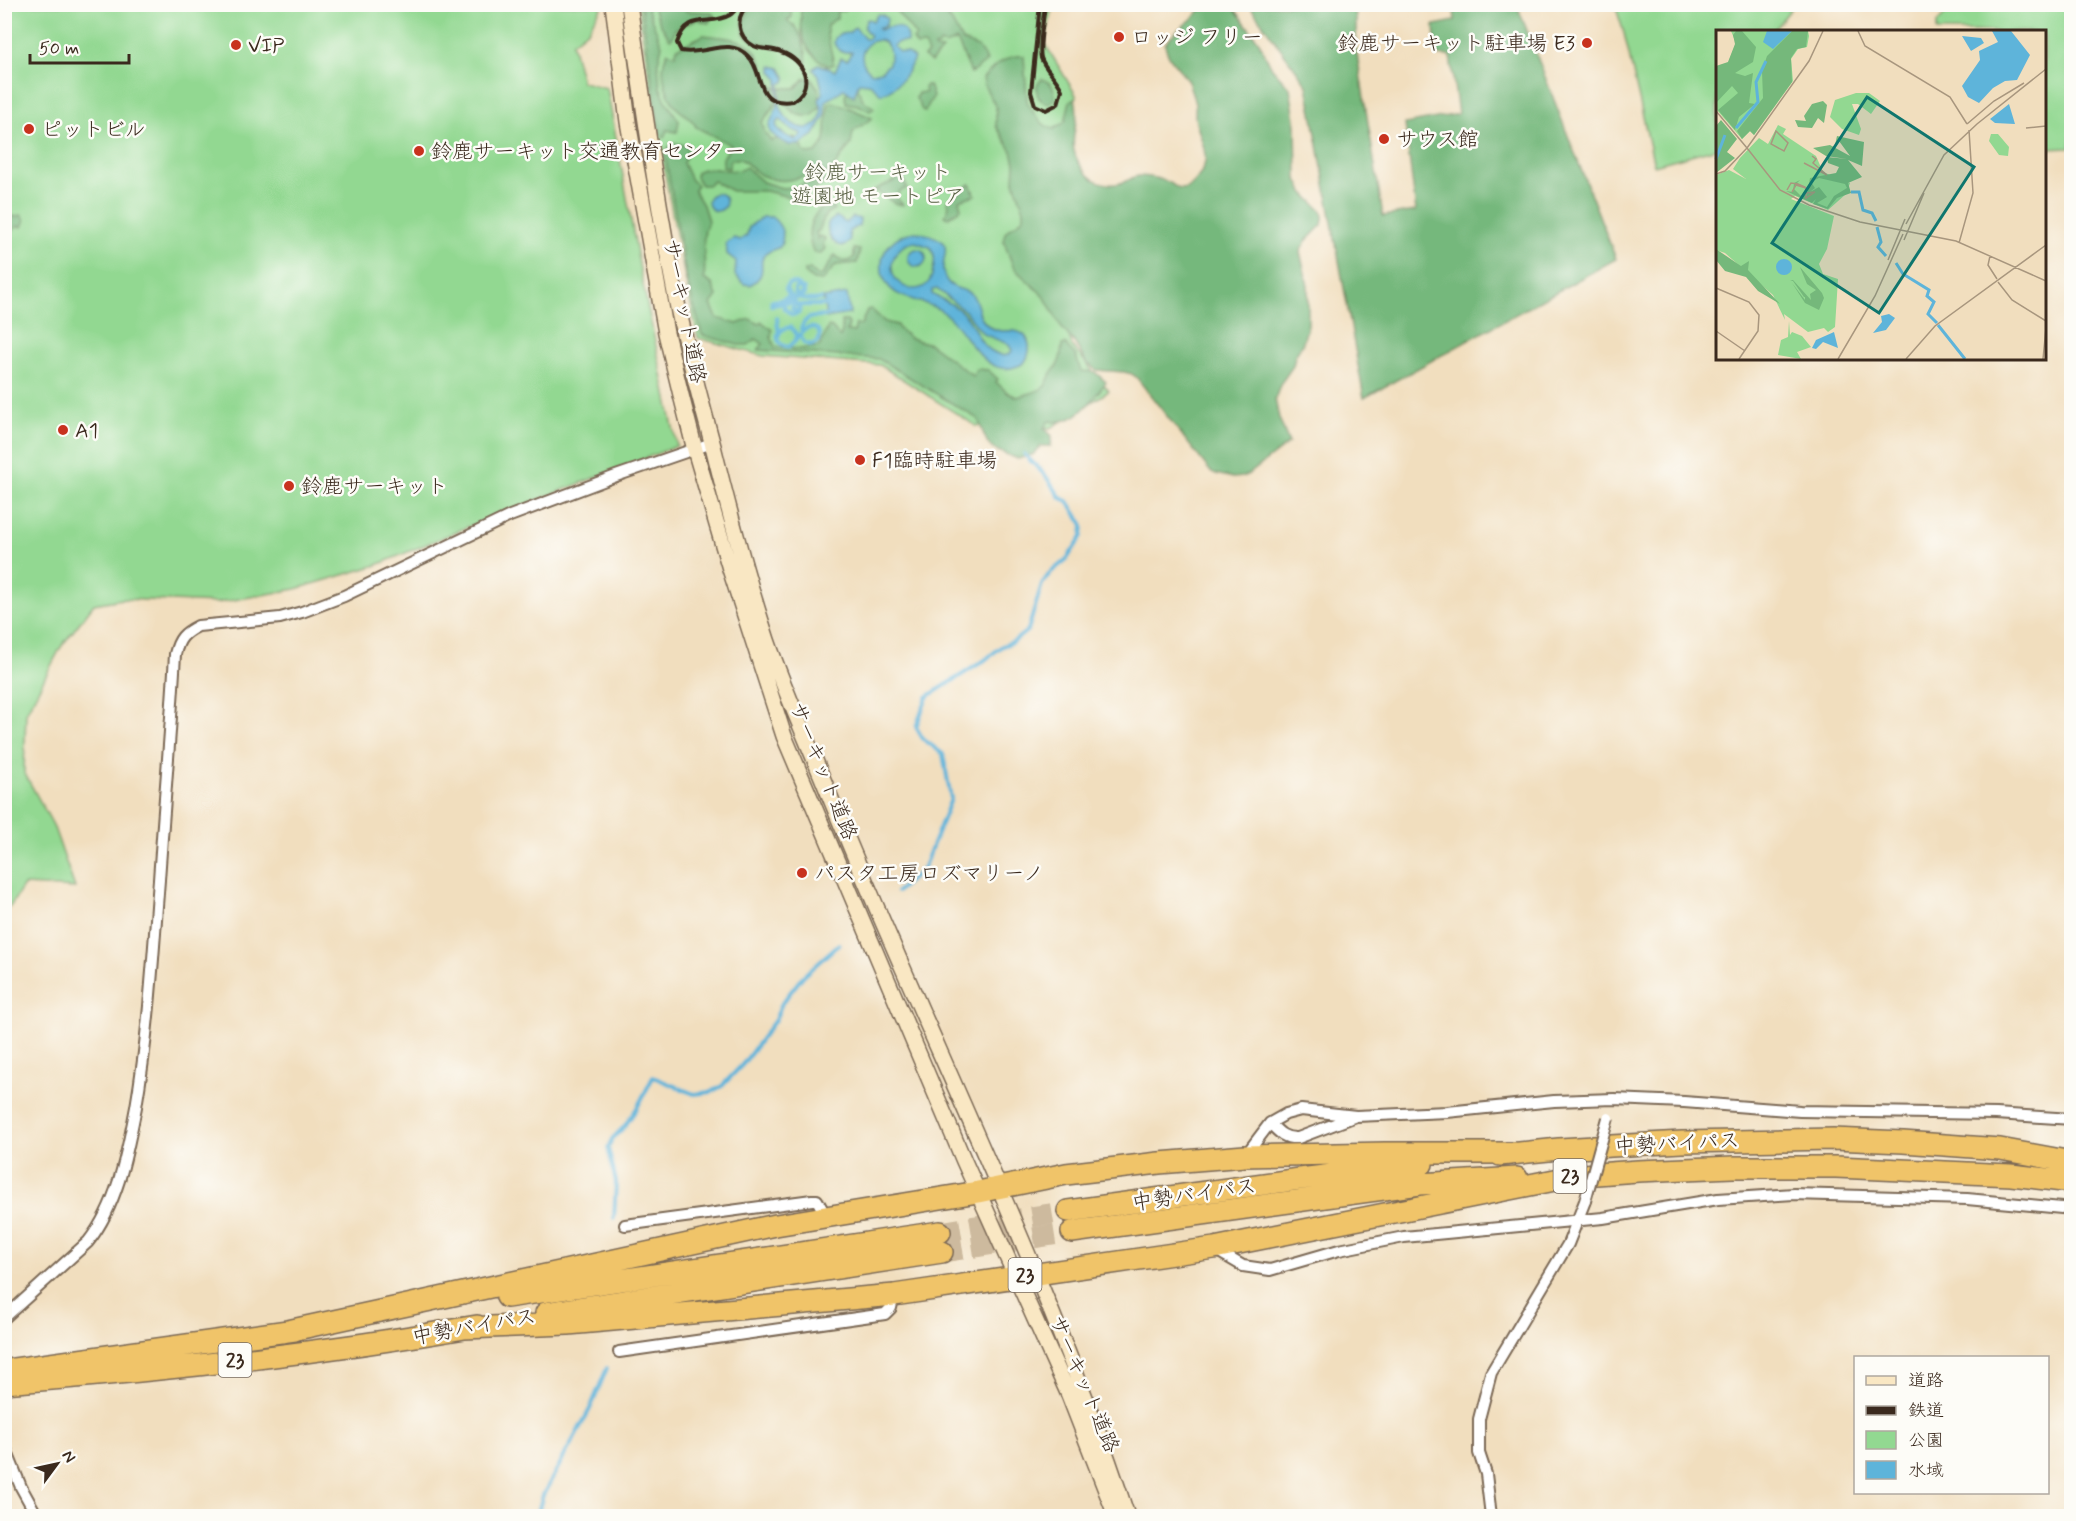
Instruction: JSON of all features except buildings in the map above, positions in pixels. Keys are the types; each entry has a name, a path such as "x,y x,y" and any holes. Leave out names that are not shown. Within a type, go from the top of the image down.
{"highway":[{"name":"中勢バイパス","path":"2072,1162 2000,1149 1904,1142 1833,1139 1682,1142 1514,1153 1280,1182 1070,1222 1420,1184 1733,1167 1836,1167 2011,1175 2072,1182"},
{"path":"988,1190 1078,1173 1245,1156 1514,1153"},
{"name":"23","path":"464,1328 568,1324 894,1295 1214,1248 1580,1176"},
{"name":"23","path":"283,1332 826,1216 988,1190"},
{"name":"中勢バイパス","path":"4,1371 941,1242 578,1308 374,1342 140,1372 4,1383"}],"street":[{"name":"サーキット道路","path":"613,4 627,112 669,343 694,450 730,569 784,736 988,1190"},
{"name":"サーキット道路","path":"630,4 676,300 749,581 791,705 988,1190"},
{"path":"4,1318 88,1242 99,1227 107,1214 130,1138 146,1036 175,654 179,640 189,630 198,626 280,618 302,612 344,596 510,516 616,476 712,444"},
{"path":"1245,1156 1270,1123 1301,1110 1356,1116 1447,1112 1554,1101 1614,1099 1800,1111 1996,1114 2072,1119"},
{"path":"1270,1123 1279,1133 1289,1138 1298,1138 1356,1116"},
{"path":"1491,1516 1486,1474 1479,1452 1479,1419 1491,1373 1568,1244 1579,1221 1608,1118"},
{"path":"988,1190 1090,1410 1127,1516"},
{"path":"1214,1248 1243,1266 1270,1270 1339,1250 1404,1237 1579,1221 1663,1210 1718,1199 1794,1194 1967,1199 2072,1209"},
{"path":"625,1225 812,1200 818,1200 826,1216"},
{"name":"サーキット道路","path":"1026,1275 1116,1516"},
{"path":"619,1352 885,1314 891,1308 894,1295"},
{"path":"4,1445 21,1487 37,1516"}],"green space":[{"path":"1615,4 1794,5 1774,30 1716,30 1716,148 1654,165 1624,33"},
{"name":"鈴鹿サーキット","path":"4,5 601,5 588,30 572,43 582,82 607,88 641,275 677,446 470,526 377,565 296,589 217,603 122,599 94,604 61,647 26,713 24,772 53,825 75,888 24,885 10,907 5,909"},
{"name":"鈴鹿サーキット 遊園地 モートピア","path":"638,5 1053,5 1045,44 1076,95 1063,166 1055,290 1072,346 1109,391 1051,428 976,426 880,365 763,356 698,338 665,172"},
{"path":"641,5 646,5 662,45 658,62 660,87 679,121 677,132 667,130 664,137 660,134"},
{"path":"655,5 680,5 686,11 711,12 714,15 708,23 697,19 675,29 670,39 660,24 653,7"},
{"path":"772,5 790,5 792,17 787,20 800,34 806,63 784,48 776,49 766,44 757,44 744,34 743,22 749,10"},
{"path":"801,5 854,5 843,11 837,11 837,18 827,25 834,64 828,66 812,54 807,47 802,32"},
{"path":"897,5 937,5 952,22 962,41 978,47 987,61 971,73 957,40 945,45 940,43 934,47 942,50 931,62 924,57 928,53 924,45 917,46 913,40 916,36 897,12"},
{"path":"1203,5 1232,5 1259,42 1272,68 1290,88 1296,125 1297,179 1303,192 1322,211 1323,218 1322,225 1306,241 1300,252 1308,286 1308,325 1293,366 1281,383 1275,399 1279,418 1289,443 1249,474 1233,478 1210,471 1132,374 1096,370 1086,362 1062,328 1044,296 1013,266 1004,236 1006,231 1024,216 1024,210 1014,182 1015,163 1012,151 996,126 996,107 985,87 983,78 1007,59 1024,56 1027,101 1042,122 1054,129 1065,122 1070,101 1075,98 1077,109 1073,145 1079,164 1088,175 1101,182 1112,184 1122,183 1137,176 1147,177 1167,182 1179,189 1186,188 1194,183 1202,170 1205,152 1195,120 1195,104 1190,87 1186,78 1170,58 1165,44 1195,16"},
{"path":"1249,5 1353,5 1356,16 1356,48 1383,216 1416,211 1405,124 1458,114 1450,56 1436,55 1434,25 1455,21 1454,10 1464,9 1463,5 1517,5 1616,259 1364,398 1307,85"},
{"path":"1954,5 2071,5 2071,148 2046,149 2046,30 1937,30 1937,23"},
{"path":"704,35 731,38 746,43 758,55 765,75 775,88 796,88 805,78 811,78 818,88 821,106 812,116 796,113 784,102 776,103 762,123 771,141 781,137 786,141 794,137 804,152 816,153 825,141 828,105 832,102 872,118 853,132 851,144 830,172 775,180 761,175 739,159 730,161 729,168 723,167 723,158 731,145 696,127 678,110 664,80 663,65 668,52 675,55 677,48"},
{"path":"1042,79 1051,84 1054,92 1055,99 1049,104 1037,95 1037,85"},
{"path":"929,85 933,97 925,111 922,110 916,98 918,93 926,92 924,88"},
{"path":"848,90 858,90 864,101 874,108 870,111 858,105 846,103 845,95"},
{"path":"675,143 687,146 689,150 683,163 691,180 697,185 694,190 703,205 708,221 704,236 704,279 712,284 717,296 711,304 717,318 737,324 750,319 759,324 761,321 772,330 771,337 775,347 800,349 820,346 828,327 840,337 841,321 847,321 849,324 847,331 854,332 856,324 861,325 867,310 871,309 885,322 897,325 910,338 930,344 973,376 977,369 988,370 998,379 996,382 1008,393 1017,397 1035,392 1045,386 1061,357 1062,345 1065,344 1076,356 1081,371 1095,372 1106,382 1089,404 1075,416 1058,422 1049,421 1044,428 1052,436 1051,446 1041,446 1034,454 1018,459 991,447 978,419 879,359 758,350 763,344 756,339 748,345 738,345 702,335 687,280 665,155 669,147"},
{"path":"746,167 763,182 782,188 797,187 806,182 813,183 821,179 828,181 805,195 793,198 766,191 732,191 713,181 708,185 701,185 696,177 696,172 702,169 734,171"},
{"path":"903,177 907,188 899,192 896,197 903,205 895,203 874,190"},
{"path":"970,184 975,195 959,200 961,209 947,218 945,216 949,206 947,201"},
{"path":"826,205 834,209 826,214 819,231 816,232 818,239 820,236 825,238 823,245 825,248 821,254 814,253 809,233 810,226 816,214"},
{"path":"9,215 15,217 21,215 25,220 22,227 18,226 11,232 5,246 5,219"},
{"path":"854,249 860,250 857,263 836,265 822,281 813,280 805,273 810,269 817,276 822,275 835,255 842,261 849,261 854,257"}],"water":[{"path":"878,14 883,15 887,19 886,25 879,30 898,27 905,31 907,42 898,42 893,46 899,52 907,53 914,58 902,80 881,94 869,83 859,82 854,96 844,89 825,102 825,116 814,135 799,145 789,145 778,139 770,132 769,125 778,105 778,79 772,71 772,66 780,68 786,78 785,82 780,84 781,108 794,124 801,128 809,128 820,119 819,100 823,93 819,76 813,69 818,64 835,71 841,58 847,60 852,52 841,52 834,43 835,38 839,34 849,33 855,27 867,39 870,36 864,28 866,20 873,21","holes":["880,40 889,50 889,64 881,71 872,73 864,63 862,53 868,44","780,119 790,129 801,133 800,137 796,140 781,132 776,124"]},
{"path":"717,193 723,196 726,202 723,208 717,211 711,208 708,202 711,196"},
{"path":"762,217 772,217 778,224 783,235 782,243 780,247 763,257 762,272 757,280 750,285 744,284 735,275 736,261 727,254 726,243 734,238 740,240 747,235 749,227"},
{"path":"836,217 846,223 853,217 860,219 859,226 849,231 850,240 845,246 834,242 828,231 828,223"},
{"path":"916,232 941,240 945,246 943,273 947,281 974,297 980,316 986,324 997,330 1015,331 1025,336 1029,349 1024,363 1010,368 998,367 987,362 943,312 891,289 882,272 884,255 895,239","holes":["915,242 930,247 934,254 932,275 929,281 921,288 915,289 899,283 892,266 899,250","937,289 965,311 983,334 1008,344 1012,350 1010,354 1004,356 989,349 960,310 932,294 932,290"]},
{"path":"917,249 923,252 926,258 923,264 917,267 911,264 908,258 911,252"},
{"path":"847,294 850,314 826,318 823,298"}],"waterway":[{"path":"771,301 791,299 795,298 798,297 802,295 802,289 800,288 799,286 792,283 788,284 786,289 794,298 797,298 799,298 802,296 804,294 804,289 799,287 795,289 795,292 797,295 800,297 806,300 821,299"},
{"path":"794,305 792,309 797,312 799,308 794,300 788,296 782,299 785,309 792,315 799,313 801,306"},
{"path":"771,305 794,302"},
{"path":"800,305 824,305"},
{"path":"801,329 807,319 825,316"},
{"path":"777,318 779,335"},
{"path":"780,332 791,327 797,335 796,339"},
{"path":"778,334 780,343 788,347 807,328 817,329 820,333 818,341 812,345 804,343 801,336"},
{"path":"897,892 923,869 951,799 943,754 923,739 916,727 927,697 1028,630 1042,584 1050,573 1067,559 1082,536 1083,525 1068,501 1061,498 1045,475 1025,455"},
{"path":"614,1218 616,1182 608,1148 612,1139 624,1127 637,1108 653,1077 694,1094 711,1092 722,1086 743,1064 775,1020 782,1003 803,976 839,944"},
{"path":"541,1516 539,1508 543,1495 590,1409 607,1368"}],"tunnel":[{"path":"940,1232 1068,1211"},
{"path":"942,1252 1072,1232"}],"railway":[{"path":"741,4 730,15 687,26 677,43 681,51 690,52 725,47 740,50 753,63 762,87 771,99 793,101 804,88 805,81 801,67 789,56 754,46 748,42 741,32 740,20 741,14 750,4"},
{"path":"1040,4 1031,92 1035,105 1046,110 1058,104 1062,90 1045,66 1040,53 1045,4"}],"place":[{"name":"ロッジ フリー","path":"1119,37"},
{"name":"鈴鹿サーキット駐車場 E3","path":"1587,43"},
{"name":"VIP","path":"236,45"},
{"name":"ピットビル","path":"29,129"},
{"name":"サウス館","path":"1384,139"},
{"name":"鈴鹿サーキット交通教育センター","path":"419,151"},
{"name":"A1","path":"63,430"},
{"name":"F1臨時駐車場","path":"860,460"},
{"name":"鈴鹿サーキット","path":"289,486"},
{"name":"パスタ工房ロズマリーノ","path":"802,873"}]}
